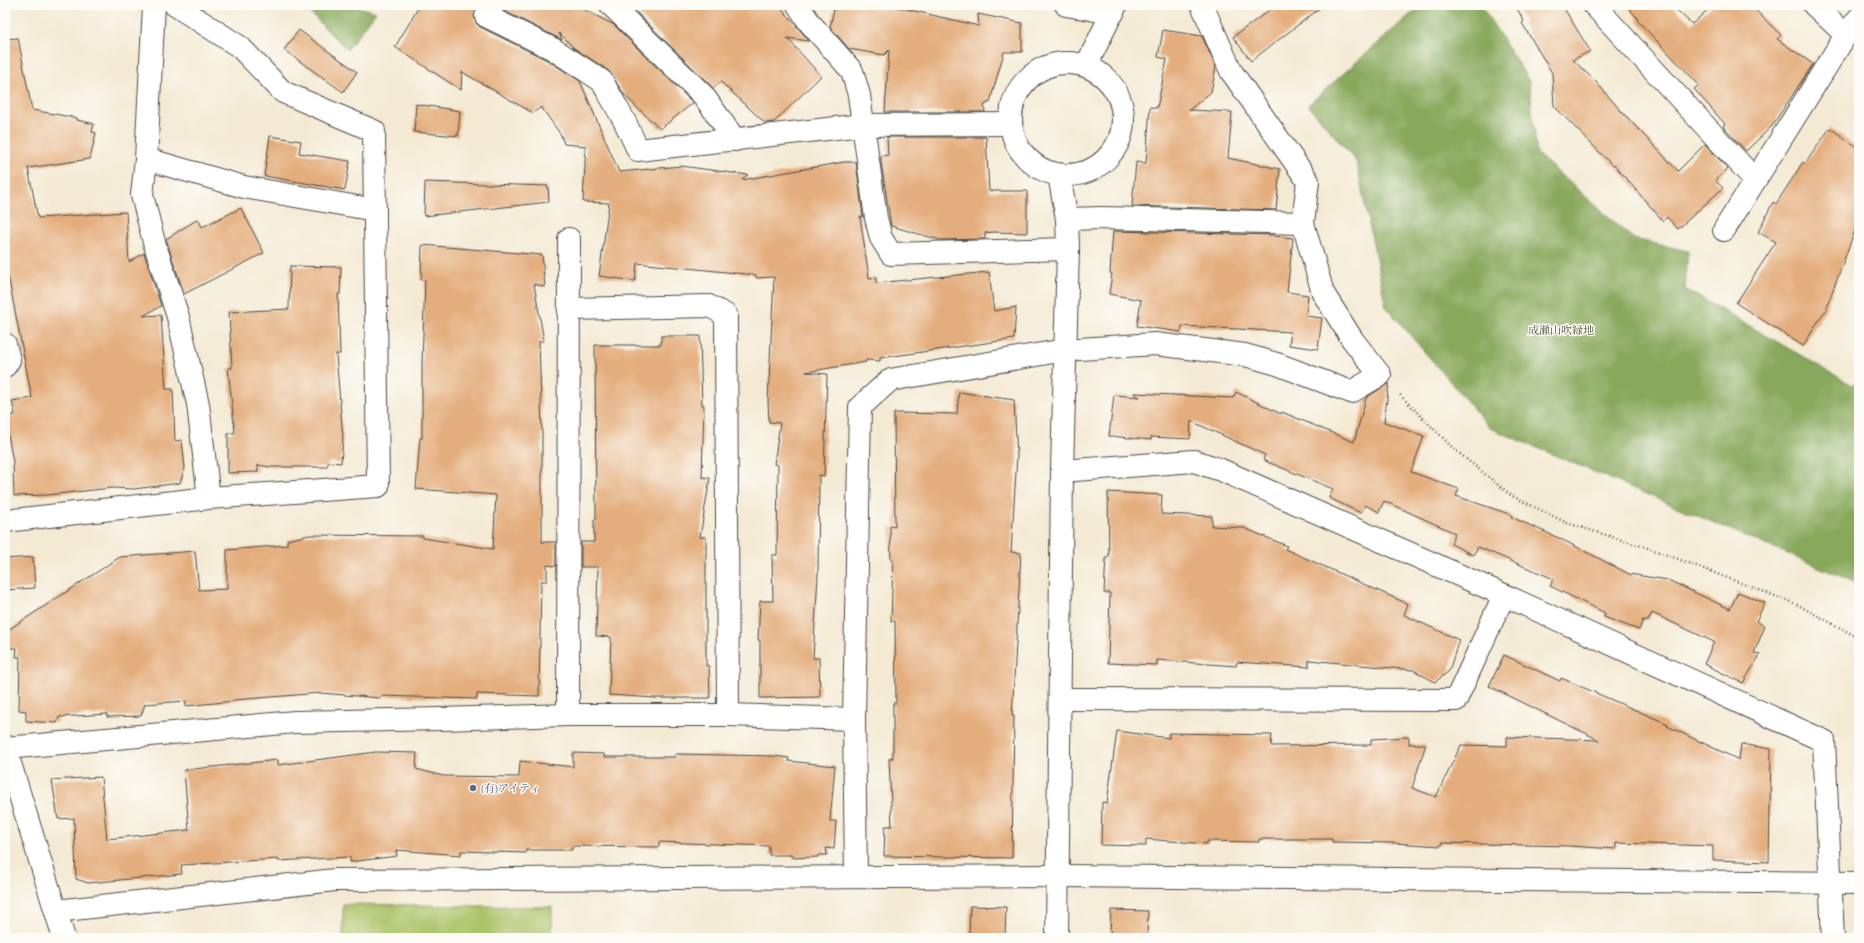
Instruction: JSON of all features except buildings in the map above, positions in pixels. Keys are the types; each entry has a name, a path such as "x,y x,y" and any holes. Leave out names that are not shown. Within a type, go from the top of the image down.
{"street":[{"path":"154,5 146,159 142,195 154,242 178,317 196,397 209,498"},
{"path":"5,521 209,498 378,486 374,131 283,92 240,48 175,5"},
{"path":"493,5 486,16 553,49 602,81 625,122 638,150 863,125 1011,124"},
{"path":"611,5 703,95 734,140"},
{"path":"798,5 809,22 852,71 859,95 880,238 891,254 1068,249"},
{"path":"1066,5 1114,9 1086,66"},
{"path":"856,876 854,719 860,407 890,380 1065,350 1155,344 1246,355 1277,364 1351,392 1380,375 1352,339 1323,293 1303,223 1308,181 1231,71 1202,5"},
{"path":"1594,5 1755,180"},
{"path":"1724,230 1853,26 1814,5"},
{"path":"1068,63 1086,66 1100,74 1112,86 1120,100 1124,116 1122,133 1116,148 1105,161 1091,170 1075,175 1059,175 1041,169 1026,157 1016,142 1011,124 1012,106 1020,89 1032,75 1049,66 1068,63"},
{"path":"146,159 244,187 375,210"},
{"path":"1057,938 1062,471 1068,249 1067,219 1059,175"},
{"path":"1067,219 1102,218 1303,223"},
{"path":"568,715 569,239"},
{"path":"568,309 709,306 726,315 728,715"},
{"path":"5,344 8,360 5,366"},
{"path":"1062,471 1194,461 1221,470 1504,595 1824,741 1833,938"},
{"path":"1060,699 1456,700 1504,595"},
{"path":"64,938 5,748 295,722 432,720 568,715 728,715 854,719"},
{"path":"56,911 335,880 1058,876 1859,883"}],"path":[{"path":"1380,375 1454,449 1512,496 1567,523 1654,550 1796,604 1859,638"}],"green space":[{"path":"305,5 352,5 376,12 347,50 308,11"},
{"name":"成瀬山吹緑地","path":"1421,5 1481,5 1529,81 1537,154 1634,239 1688,251 1685,289 1854,386 1859,376 1859,584 1490,428 1386,307 1356,161 1308,105"},
{"path":"343,904 552,907 552,938 343,938"}],"place":[{"name":"(有)アイティ","path":"473,788"}]}
